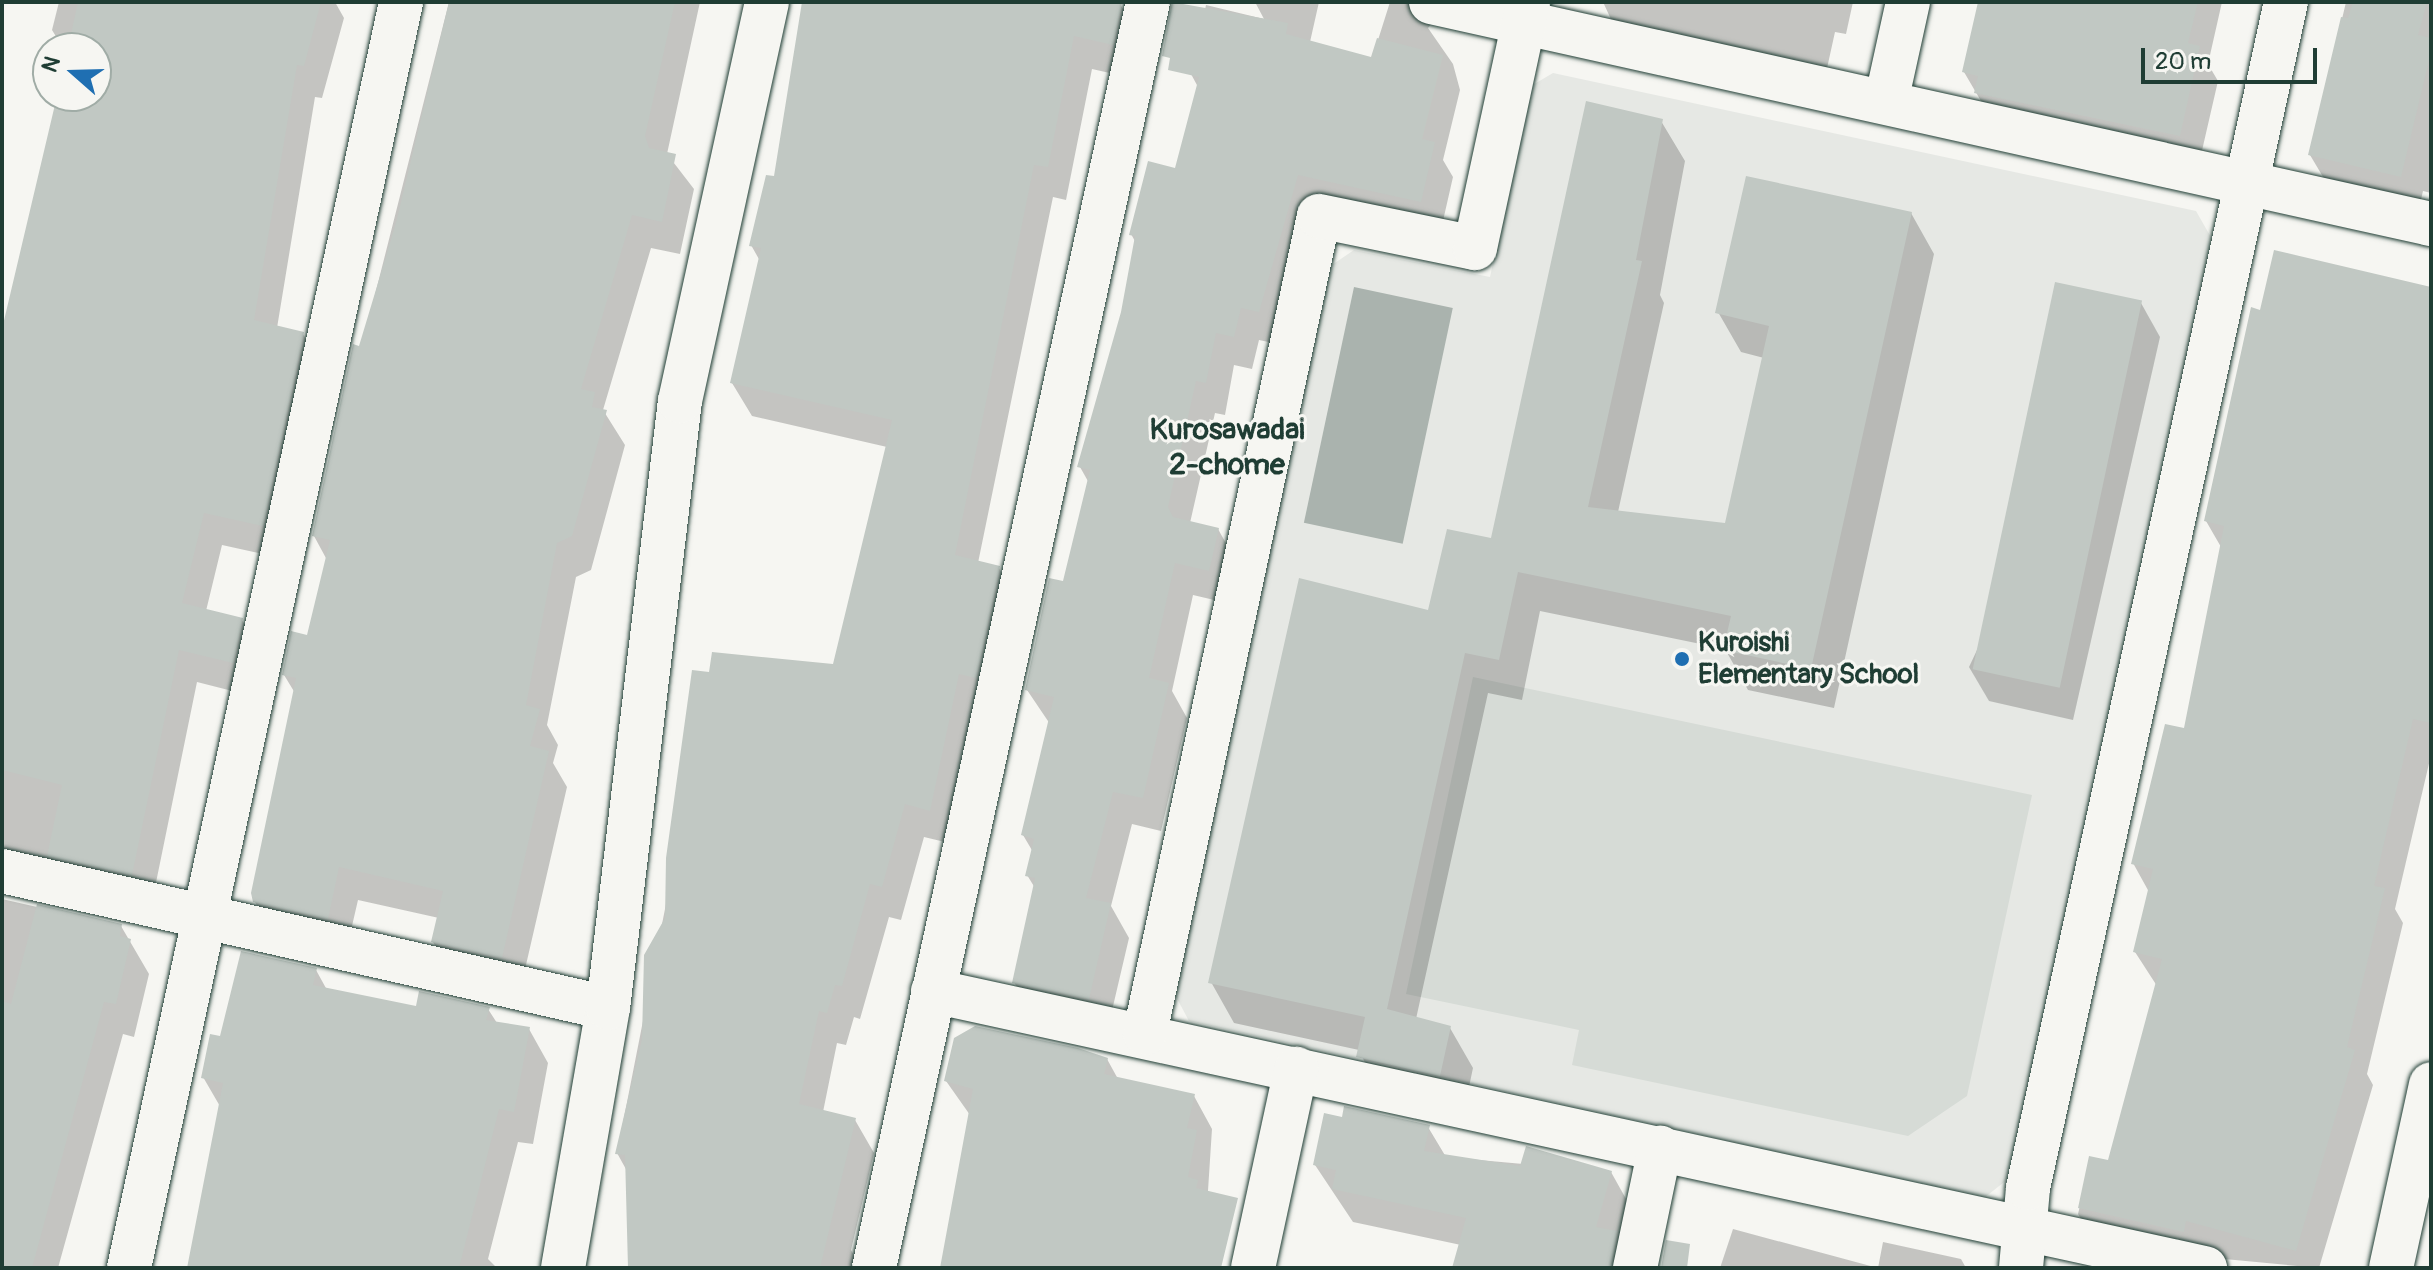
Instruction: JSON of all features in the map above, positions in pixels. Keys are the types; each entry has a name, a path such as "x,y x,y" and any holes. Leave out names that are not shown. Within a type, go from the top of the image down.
{"street":[{"path":"129,1268 401,2"},
{"path":"563,1268 608,1008 680,401 767,2"},
{"path":"874,1268 1148,2"},
{"path":"1431,2 1526,12 1886,102 2431,224"},
{"path":"1886,102 1908,2"},
{"path":"2021,1247 2286,2"},
{"path":"1145,1033 1319,216 1475,248 1526,12"},
{"path":"2,871 608,1008"},
{"path":"933,991 1145,1033 1660,1148 2021,1247 2205,1268"},
{"path":"1253,1268 1296,1069"},
{"path":"2391,1268 2431,1084"},
{"path":"1635,1268 1660,1148"}],"shaded area":[{"name":"Kuroishi Elementary School","path":"1553,73 2196,211 2212,239 2008,1179 1984,1198 1189,1021 1173,991 1329,267 1354,250 1490,277 1531,86"},
{"path":"1354,287 1453,308 1403,544 1304,523"},
{"path":"1473,677 2032,795 1967,1096 1908,1136 1572,1065 1579,1030 1406,994"}],"building":[{"path":"78,2 321,2 304,66 297,65 254,320 304,332 263,526 204,513 182,603 243,618 233,663 179,650 132,875 47,856 62,785 2,770 2,329 53,112 112,112 112,32 71,32"},
{"path":"449,2 675,2 645,136 649,148 676,154 662,222 632,215 581,389 595,392 592,407 607,410 572,536 557,543 526,705 540,709 530,746 549,751 502,958 431,942 443,891 339,867 328,919 253,902 251,893 296,678 282,675 291,631 307,635 330,540 312,536 353,344 359,346 396,223"},
{"path":"802,2 1122,2 1113,45 1074,36 1048,167 1034,165 955,555 1000,566 976,678 959,674 930,811 905,804 882,887 870,884 842,986 835,985 827,1013 819,1011 799,1104 856,1118 820,1268 628,1268 625,1155 615,1154 642,1039 644,955 665,918 666,858 692,670 709,672 712,652 833,664 892,420 730,383 761,248 749,246 766,175 774,176"},
{"path":"1172,2 1288,23 1286,34 1371,57 1377,38 1443,55 1422,139 1435,142 1421,202 1298,175 1259,312 1241,308 1234,337 1216,333 1206,383 1196,381 1168,507 1173,517 1219,528 1209,571 1175,563 1149,678 1169,683 1143,798 1113,792 1086,898 1111,903 1089,999 1012,983 1035,878 1025,876 1034,839 1021,835 1054,697 1025,690 1049,578 1063,581 1090,470 1077,467 1121,312 1135,236 1129,235 1148,161 1175,168 1199,77 1168,70 1170,58 1162,56"},
{"path":"1978,2 2198,2 2188,43 2200,46 2180,136 1974,93 1978,76 1962,72"},
{"path":"2353,2 2427,2 2418,35 2431,38 2431,52 2401,177 2308,155 2341,17 2348,18"},
{"path":"1586,101 1663,119 1636,260 1642,261 1588,507 1725,523 1769,326 1715,313 1746,176 1912,212 1811,669 1723,650 1731,616 1518,572 1499,660 1465,653 1387,1009 1451,1026 1440,1076 1356,1057 1365,1017 1208,983 1299,578 1428,610 1447,529 1491,538"},
{"path":"2274,250 2431,287 2431,723 2413,719 2374,886 2385,888 2347,1047 2355,1050 2296,1251 2186,1221 2184,1232 2078,1208 2089,1156 2108,1160 2162,959 2133,952 2153,869 2131,864 2165,724 2184,728 2224,526 2204,521 2251,307 2260,310"},
{"path":"2055,282 2142,301 2060,688 1973,669"},
{"path":"37,904 122,924 120,936 131,939 116,1004 104,1002 32,1268 2,1268 2,1001 11,1004"},
{"path":"241,951 317,968 313,985 416,1006 419,991 490,1007 486,1020 530,1027 514,1112 499,1109 459,1268 187,1268 223,1083 201,1078 210,1034 220,1036"},
{"path":"975,1026 1078,1048 1108,1058 1104,1074 1195,1094 1187,1128 1197,1130 1188,1177 1198,1180 1196,1188 1238,1198 1221,1268 940,1268 973,1089 944,1081 954,1038"},
{"path":"1344,1106 1430,1125 1424,1151 1520,1166 1526,1146 1612,1171 1596,1227 1617,1231 1611,1268 1452,1268 1466,1218 1332,1189 1336,1170 1313,1165 1324,1113 1342,1117"},
{"path":"1666,1240 1690,1244 1687,1268 1661,1268"}],"place":[{"name":"Kuroishi Elementary School","path":"1682,659"}],"district":[{"name":"Kurosawadai 2-chome","path":"1227,447"}]}
